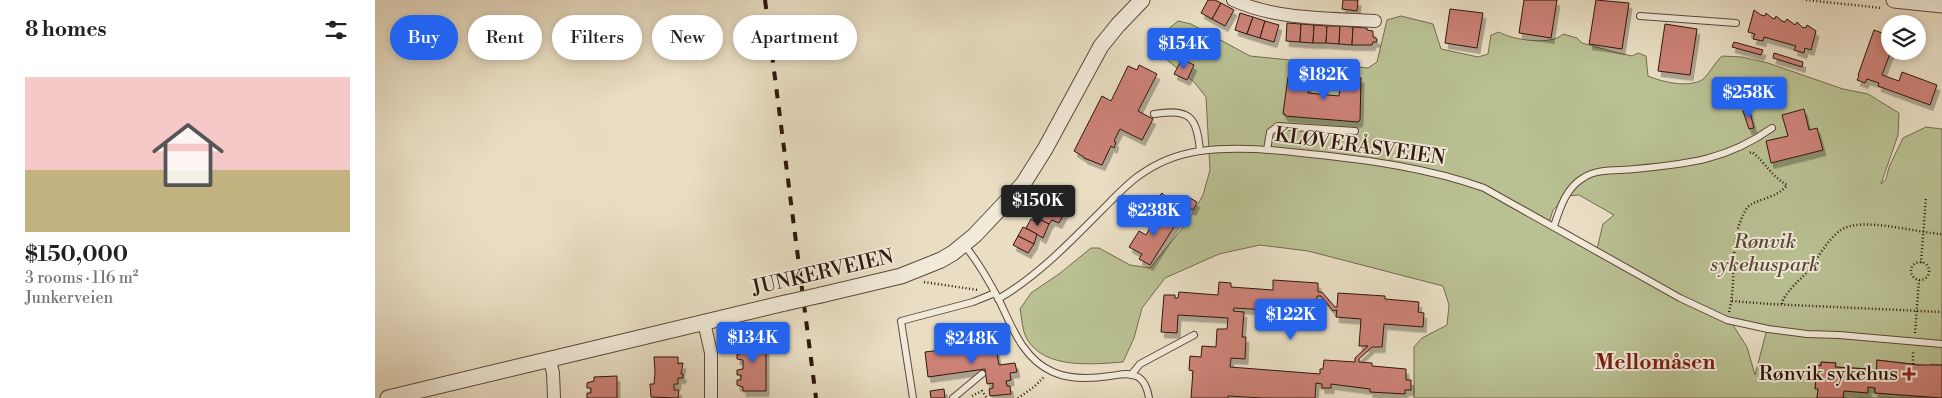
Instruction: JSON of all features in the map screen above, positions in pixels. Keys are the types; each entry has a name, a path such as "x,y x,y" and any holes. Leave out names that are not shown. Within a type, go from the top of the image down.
{"street":[{"name":"JUNKERVEIEN","path":"388,398 901,276 941,260 964,245 1023,184 1045,149 1101,46 1118,24 1143,0"},
{"path":"1233,0 1249,7 1284,15 1375,21"},
{"path":"1890,4 1942,5"},
{"path":"704,322 711,353 711,398"},
{"path":"550,360 553,373 554,398"}],"lane":[{"path":"1640,16 1736,23"},
{"path":"1154,114 1171,111 1189,117 1198,130 1200,151"},
{"path":"1267,150 1270,132 1278,126 1355,131"},
{"path":"1554,226 1561,206 1569,192 1582,178 1597,172 1680,165 1703,161 1757,139 1771,128"},
{"name":"KLØVERÅSVEIEN","path":"913,398 901,321 995,296 1017,288 1072,240 1136,177 1152,167 1175,157 1200,151 1236,149 1349,158 1407,167 1460,179 1484,188 1680,298 1727,320 1767,329 1807,334 1942,344"},
{"path":"964,245 976,260 1025,350 1049,370 1068,377 1081,378 1126,373 1138,377 1146,385 1149,398"},
{"path":"1131,375 1140,364 1194,335"},
{"path":"953,398 982,374"}],"path":[{"path":"1807,0 1890,4"},
{"path":"1727,320 1732,301 1739,224 1749,206 1782,192 1787,185 1776,178 1752,152 1745,154"},
{"path":"1921,263 1926,198"},
{"path":"1782,304 1784,298 1809,270 1832,239 1846,227 1863,224 1942,234"},
{"path":"1921,263 1926,265 1929,273 1924,279 1919,280 1913,277 1911,272 1913,266 1921,263"},
{"path":"920,279 921,281 979,290 995,296"},
{"path":"1915,336 1919,280"},
{"path":"1732,301 1942,312"},
{"path":"1018,398 1034,386 1049,370"},
{"path":"967,398 982,392 987,398"}],"green space":[{"name":"Rønvik sykehuspark","path":"1401,16 1433,24 1441,49 1478,57 1488,54 1491,35 1499,32 1522,39 1541,41 1558,38 1563,34 1577,38 1582,43 1614,52 1632,56 1638,53 1646,56 1648,76 1668,82 1690,84 1702,80 1722,56 1742,57 1768,63 1843,89 1868,94 1899,113 1898,135 1881,184 1886,179 1889,167 1903,138 1926,127 1942,129 1942,365 1931,364 1931,366 1877,360 1876,380 1869,379 1869,369 1835,367 1836,363 1821,362 1821,365 1817,366 1815,388 1818,389 1817,398 1414,398 1414,347 1422,338 1447,325 1449,305 1443,286 1308,251 1260,245 1219,254 1165,278 1142,308 1134,338 1123,362 1098,364 1071,363 1046,356 1035,349 1025,336 1020,309 1031,293 1059,274 1091,248 1099,248 1130,265 1150,268 1189,220 1203,195 1210,170 1206,97 1195,83 1149,45 1178,21 1191,24 1250,56 1368,68 1377,62 1387,20","holes":["1579,195 1614,215 1603,224 1597,249 1549,223 1553,210 1567,196","1731,322 1767,329 1755,375 1747,347"]},
{"path":"1868,387 1875,388 1875,393 1938,398 1843,398 1843,391 1868,392"}],"building":[{"path":"1208,0 1215,0 1221,3 1212,19 1201,13"},
{"path":"1343,0 1358,0 1357,11 1342,9"},
{"path":"1524,0 1557,0 1551,38 1519,33"},
{"path":"1596,0 1629,3 1622,49 1589,44"},
{"path":"1221,3 1234,10 1225,26 1212,19"},
{"path":"1450,9 1483,13 1477,48 1445,43"},
{"path":"1754,10 1765,16 1766,13 1775,19 1776,16 1785,22 1787,19 1795,25 1797,22 1802,27 1806,28 1807,25 1816,31 1811,50 1805,48 1804,53 1794,50 1796,46 1764,37 1763,41 1753,39 1755,34 1748,32"},
{"path":"1240,13 1253,17 1247,34 1235,30"},
{"path":"1253,17 1265,21 1260,38 1247,34"},
{"path":"1265,21 1279,25 1274,42 1260,38"},
{"path":"1287,23 1301,24 1300,42 1286,41"},
{"path":"1301,24 1314,25 1313,43 1300,42"},
{"path":"1665,24 1697,29 1690,75 1658,71"},
{"path":"1314,25 1327,26 1326,43 1313,43"},
{"path":"1327,26 1340,26 1339,44 1326,43"},
{"path":"1340,26 1353,27 1352,45 1339,44"},
{"path":"1353,27 1367,28 1367,30 1373,31 1373,37 1377,39 1377,42 1373,42 1372,45 1352,45"},
{"path":"1874,30 1881,33 1881,60 1888,60 1882,75 1899,81 1902,72 1937,85 1930,105 1878,86 1879,83 1867,79 1865,83 1857,80"},
{"path":"1734,42 1763,50 1761,55 1732,47"},
{"path":"1774,53 1803,62 1802,67 1773,58"},
{"path":"1182,59 1194,65 1187,80 1174,74"},
{"path":"1139,65 1157,74 1138,111 1153,119 1142,140 1120,129 1114,141 1116,142 1114,148 1111,146 1102,165 1084,158 1074,151 1102,96 1111,101 1128,66 1137,70"},
{"path":"1341,76 1361,78 1360,120 1358,122 1285,116 1283,114 1288,77 1309,79 1308,93 1339,96"},
{"path":"1749,109 1754,128 1749,129 1743,111"},
{"path":"1804,109 1809,130 1817,128 1823,150 1771,163 1766,141 1788,136 1782,115"},
{"path":"1162,193 1167,198 1162,204 1156,199"},
{"path":"1050,196 1068,206 1059,223 1052,220 1049,224 1039,219"},
{"path":"1190,198 1197,202 1193,210 1186,206"},
{"path":"1161,209 1179,219 1150,265 1139,259 1142,254 1129,247 1139,231 1146,235"},
{"path":"1031,219 1037,223 1039,219 1049,224 1043,238 1026,228"},
{"path":"1023,227 1037,234 1034,244 1018,236"},
{"path":"1018,236 1034,244 1028,253 1013,245"},
{"path":"1273,280 1318,283 1318,292 1322,292 1335,307 1337,307 1338,293 1385,296 1385,299 1419,302 1418,312 1424,313 1423,327 1384,324 1382,347 1372,347 1359,359 1359,362 1372,363 1372,366 1406,369 1406,380 1411,380 1411,390 1405,390 1405,394 1370,392 1370,389 1331,384 1331,388 1322,388 1322,384 1316,383 1315,398 1228,396 1228,398 1191,398 1193,371 1189,370 1190,356 1201,357 1202,346 1216,347 1217,329 1227,329 1228,318 1178,315 1177,333 1161,332 1164,295 1175,295 1175,298 1178,298 1179,292 1218,295 1219,282 1231,283 1231,287 1273,290","holes":["1317,296 1321,296 1333,311 1337,310 1336,317 1361,319 1359,346 1368,346 1355,358 1355,362 1324,360 1323,369 1320,369 1320,374 1230,367 1231,358 1245,359 1246,337 1242,337 1244,312 1233,311 1234,308 1283,311 1284,306 1278,305 1278,303 1317,305"]},
{"path":"766,337 766,391 743,391 743,387 737,385 737,380 741,380 741,375 737,375 737,370 743,369 743,360 737,359 737,354 740,354 740,348 737,349 737,344 743,342 743,338"},
{"path":"995,342 999,365 1015,363 1017,372 1010,373 1011,380 1006,381 1007,386 1010,386 1011,394 990,396 989,389 993,388 993,383 987,384 985,369 928,377 925,352 973,346 973,350 979,349 978,345"},
{"path":"654,357 678,357 678,364 683,363 681,374 683,374 683,378 678,378 678,384 674,384 674,390 679,390 678,398 651,397 650,384 654,384 655,372"},
{"path":"1877,360 1918,365 1942,365 1942,398 1875,393 1875,388 1868,387 1868,393 1844,391 1843,398 1817,398 1818,389 1815,389 1817,365 1821,366 1821,362 1836,363 1835,367 1870,369 1869,379 1876,379"},
{"path":"617,376 617,398 587,398 587,393 591,393 591,388 587,388 587,383 594,381 594,377"},
{"path":"944,389 945,398 931,398 930,391"}],"railway":[{"path":"765,0 816,398"}],"place":[{"name":"Rønvik sykehus","path":"1909,374"}],"district":[{"name":"Mellomåsen","path":"1655,363"}]}
